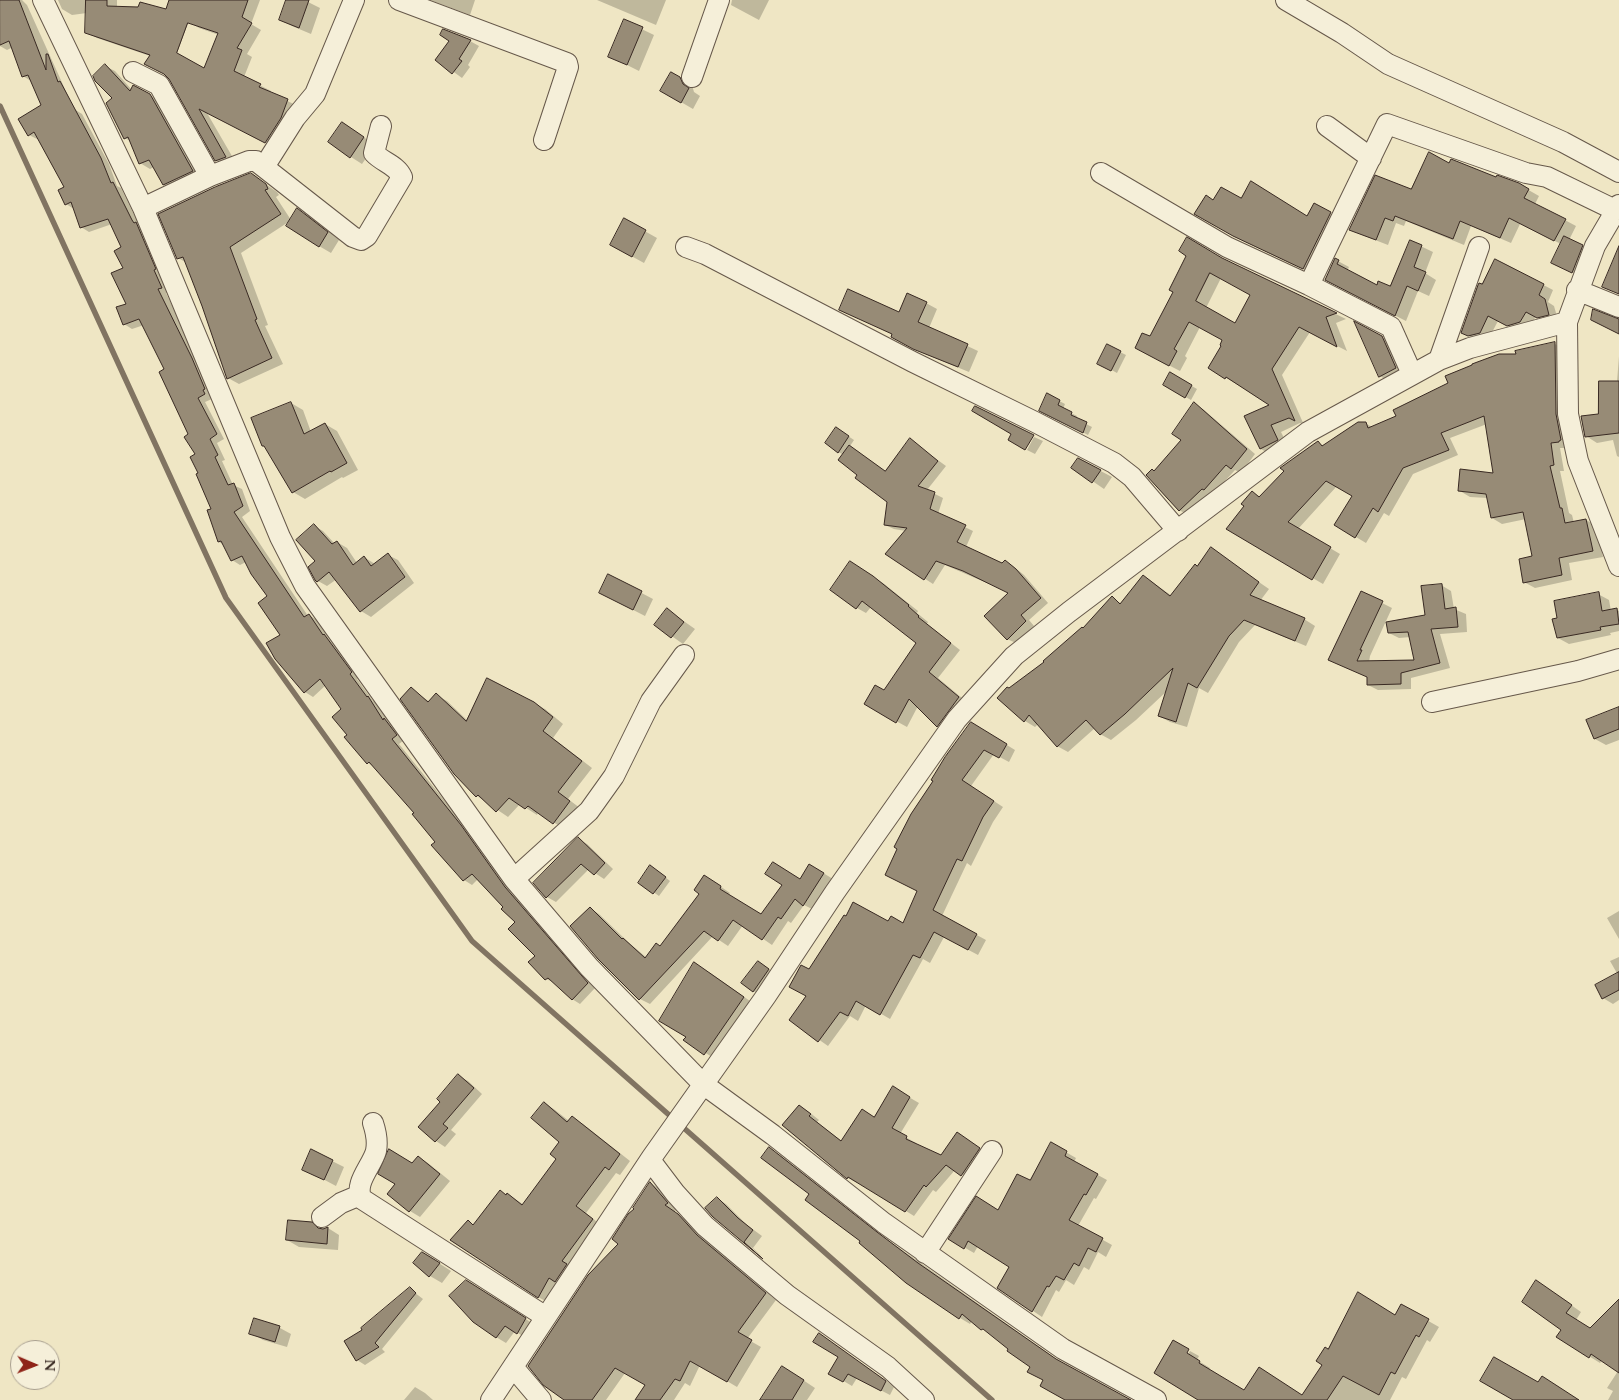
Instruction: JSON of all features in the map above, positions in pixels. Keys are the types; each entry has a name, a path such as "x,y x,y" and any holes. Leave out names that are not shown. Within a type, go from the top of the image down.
{"street":[{"path":"43,0 143,208 280,537 305,586 514,879 589,967 703,1084 773,1135 925,1253 1063,1348 1156,1400"},
{"path":"264,167 295,118 315,94 354,0"},
{"path":"399,0 567,63 568,67 544,140"},
{"path":"692,77 719,0"},
{"path":"1286,0 1342,33 1388,64 1563,142 1619,172"},
{"path":"133,72 159,85 210,176"},
{"path":"1310,285 1387,124 1526,173 1547,177 1617,208 1594,246 1567,322 1568,414 1578,461 1619,566"},
{"path":"143,208 210,176 253,160 354,237 361,240 367,236 402,176 400,170 378,158 374,153 382,126"},
{"path":"1327,126 1371,158"},
{"path":"1101,173 1226,247 1310,285 1391,327 1412,374"},
{"path":"686,247 705,254 913,362 1114,463 1132,477 1178,531"},
{"path":"1439,360 1479,247"},
{"path":"1577,290 1619,307"},
{"path":"490,1400 651,1159 766,996 835,892 957,718 1014,656 1308,432 1439,360 1470,348 1567,322"},
{"path":"514,879 589,810 614,776 651,701 684,655"},
{"path":"1432,702 1568,673 1619,659"},
{"path":"373,1122 377,1138 376,1152 360,1184 362,1200 546,1317"},
{"path":"925,1253 992,1151"},
{"path":"651,1159 675,1193 705,1226 787,1295 888,1367 924,1400"},
{"path":"322,1217 342,1203 360,1195"},
{"path":"513,1366 541,1400"}],"building":[{"path":"0,0 19,0 46,70 46,54 48,54 58,82 60,81 101,158 111,183 113,182 132,220 134,223 136,222 156,269 154,270 162,288 158,289 205,389 203,390 205,394 198,398 217,434 210,439 218,455 215,457 228,485 234,483 243,506 234,512 304,617 309,614 352,672 350,674 368,696 383,720 384,718 397,735 392,739 461,825 505,887 588,983 572,1000 548,978 545,980 528,962 535,956 508,929 515,922 501,909 503,907 472,874 463,881 431,845 435,842 412,814 414,813 344,737 347,735 332,717 341,709 320,679 304,693 275,659 266,643 280,635 258,603 267,596 251,574 242,556 231,561 221,541 218,542 207,510 211,509 190,457 195,454 184,437 188,434 159,372 164,369 139,319 123,325 116,307 126,304 111,273 123,268 114,251 121,247 108,219 80,228 71,202 65,205 58,190 64,187 34,132 28,136 18,119 41,105 28,75 22,77 9,41 0,45"},
{"path":"86,0 107,0 107,6 138,7 140,2 166,9 169,0 248,0 242,17 252,23 237,48 242,50 234,71 261,84 259,87 288,99 281,118 265,143 199,109 226,157 215,161 169,79 164,74 144,64 150,55 85,33","holes":["188,23 218,33 204,68 177,53"]},
{"path":"286,0 309,0 299,28 279,20"},
{"path":"624,19 643,27 627,65 608,57"},
{"path":"443,29 471,40 459,59 462,61 452,74 435,60 449,41 440,35"},
{"path":"105,64 130,91 133,85 150,94 193,171 163,185 149,160 139,164 128,137 124,139 106,103 112,98 95,81 93,76"},
{"path":"671,72 680,77 683,84 689,88 681,103 660,91"},
{"path":"342,122 364,137 350,158 328,142"},
{"path":"1429,152 1449,163 1451,159 1496,177 1497,175 1519,183 1529,189 1524,198 1566,219 1554,241 1509,218 1500,238 1460,221 1453,239 1395,216 1393,221 1385,218 1376,240 1349,230 1375,175 1411,189"},
{"path":"251,173 266,184 268,189 265,190 281,214 230,247 257,319 255,320 272,358 227,379 183,257 177,259 158,214 215,187"},
{"path":"1251,181 1307,216 1314,203 1331,212 1303,269 1233,236 1194,214 1206,195 1213,200 1221,187 1241,198"},
{"path":"297,208 328,232 319,247 286,226"},
{"path":"624,218 646,230 632,257 610,245"},
{"path":"1564,236 1583,245 1572,273 1551,263"},
{"path":"1187,237 1222,258 1337,313 1326,317 1337,347 1299,327 1272,369 1295,421 1289,418 1271,425 1278,440 1260,449 1244,416 1269,405 1226,377 1225,379 1208,368 1221,346 1222,340 1189,322 1174,349 1177,351 1169,366 1135,348 1142,333 1150,336 1173,292 1169,290 1186,256 1179,251","holes":["1210,273 1250,295 1235,323 1196,301"]},
{"path":"1410,240 1422,245 1414,267 1426,272 1418,291 1407,286 1395,316 1325,280 1335,258 1339,260 1337,264 1377,285 1378,281 1390,286"},
{"path":"1619,246 1619,294 1602,287"},
{"path":"1495,259 1544,284 1539,295 1545,299 1549,315 1537,318 1526,312 1520,322 1507,326 1488,316 1480,333 1468,336 1461,333 1478,285 1479,283 1482,284"},
{"path":"848,289 899,312 907,293 927,302 918,322 968,344 958,367 913,349 891,337 892,334 839,310"},
{"path":"1593,309 1619,319 1619,334 1591,320"},
{"path":"1354,321 1382,336 1396,368 1379,377"},
{"path":"1555,342 1556,414 1561,440 1551,443 1554,465 1550,466 1565,523 1586,519 1593,551 1559,558 1562,575 1523,583 1519,559 1532,556 1523,512 1491,518 1486,494 1458,491 1460,469 1493,473 1484,416 1441,433 1449,450 1403,468 1378,512 1373,508 1355,538 1334,525 1352,496 1326,481 1288,522 1331,547 1312,580 1226,529 1244,506 1241,504 1252,491 1259,497 1284,471 1280,468 1318,441 1322,446 1358,422 1366,422 1368,428 1396,416 1393,410 1448,383 1445,376 1472,364 1499,354 1516,354 1515,351"},
{"path":"1107,344 1121,351 1111,371 1097,364"},
{"path":"1170,372 1192,385 1185,398 1163,385"},
{"path":"1599,381 1619,381 1619,433 1585,437 1581,416 1598,414"},
{"path":"1047,393 1060,400 1058,405 1072,412 1071,415 1087,422 1083,433 1039,411"},
{"path":"291,402 304,434 325,423 347,463 292,493 264,446 262,446 251,418"},
{"path":"1194,402 1247,449 1231,469 1226,465 1204,490 1202,489 1179,511 1146,475 1152,469 1154,471 1181,440 1172,434"},
{"path":"975,406 1034,435 1025,450 1008,440 1011,434 972,411"},
{"path":"836,427 849,436 838,453 825,443"},
{"path":"910,438 938,461 918,486 935,492 930,509 966,525 957,542 1002,563 1005,560 1016,569 1041,598 1021,615 1026,621 1007,640 984,616 1008,593 963,571 936,561 924,580 885,554 907,528 884,525 887,502 855,478 857,475 838,460 849,445 885,471"},
{"path":"1078,458 1101,470 1092,483 1071,468"},
{"path":"314,524 332,544 337,541 353,565 364,556 371,566 388,553 405,577 360,612 329,572 317,582 308,567 315,561 296,540"},
{"path":"1211,547 1259,582 1250,595 1305,618 1295,641 1244,620 1229,636 1197,688 1188,683 1176,722 1158,716 1173,668 1100,735 1086,720 1057,747 1029,715 1024,722 997,698 1007,687 1009,688 1044,662 1083,628 1112,596 1120,604 1143,575 1170,596"},
{"path":"850,561 873,576 909,605 918,617 951,643 929,672 959,697 937,727 909,699 896,723 864,704 875,685 884,690 916,643 862,601 856,609 830,590"},
{"path":"608,574 642,591 633,610 599,593"},
{"path":"1442,584 1445,609 1456,607 1458,627 1431,629 1440,663 1401,673 1401,684 1367,685 1367,677 1328,660 1361,591 1383,601 1360,650 1362,650 1357,661 1414,660 1408,632 1388,633 1386,622 1425,615 1421,586"},
{"path":"1599,592 1602,611 1617,608 1619,624 1600,627 1601,630 1557,638 1552,619 1557,618 1554,601"},
{"path":"667,608 684,622 671,638 654,625"},
{"path":"487,678 534,702 553,717 543,731 582,761 558,792 570,801 553,824 528,806 525,809 509,798 496,812 478,795 476,797 454,774 400,699 411,687 428,702 436,693 466,721"},
{"path":"1619,707 1619,729 1594,739 1586,720"},
{"path":"971,722 1007,744 999,758 984,750 962,780 994,801 983,817 962,861 957,859 933,910 977,934 968,950 934,932 920,958 913,955 880,1015 856,1001 848,1016 840,1012 818,1042 789,1020 806,996 789,987 801,965 809,969 844,915 846,916 853,902 888,921 891,916 903,923 917,891 885,875 897,849 894,847 945,757"},
{"path":"578,837 605,863 594,875 581,864 546,898 533,883"},
{"path":"773,862 800,879 809,864 824,873 803,906 795,899 781,919 778,917 762,940 733,920 718,941 704,931 639,1000 598,959 570,926 590,907 622,939 645,958 656,943 660,946 699,894 694,890 704,875 721,886 720,889 761,914 782,885 765,874"},
{"path":"650,865 666,877 653,894 638,883"},
{"path":"758,961 769,969 753,992 741,983"},
{"path":"694,962 744,997 704,1055 683,1040 686,1037 659,1021"},
{"path":"1619,972 1619,990 1602,999 1595,985"},
{"path":"458,1074 474,1088 443,1124 448,1128 435,1142 418,1127 440,1102 437,1099"},
{"path":"893,1086 910,1097 892,1128 907,1136 906,1139 941,1155 957,1132 980,1148 961,1176 946,1165 926,1187 924,1185 905,1212 848,1177 847,1179 782,1125 799,1105 811,1114 809,1116 841,1141 862,1109 874,1117"},
{"path":"544,1102 567,1122 572,1116 620,1154 609,1170 605,1167 576,1206 593,1219 562,1261 567,1264 555,1282 549,1278 538,1298 450,1240 468,1220 473,1225 500,1190 522,1205 556,1159 550,1154 559,1142 531,1118"},
{"path":"1051,1142 1067,1151 1065,1156 1098,1174 1069,1220 1103,1238 1096,1252 1088,1248 1079,1266 1074,1263 1064,1280 1056,1276 1049,1287 1047,1286 1032,1312 997,1288 1009,1267 968,1241 964,1249 948,1239 976,1196 998,1210 1017,1174 1030,1180"},
{"path":"769,1147 918,1263 1056,1359 1131,1400 1065,1400 1040,1386 1043,1380 1027,1372 1030,1367 1007,1351 1008,1349 983,1329 981,1330 962,1314 959,1319 906,1283 859,1243 860,1241 805,1200 809,1194 761,1158"},
{"path":"311,1149 333,1160 324,1180 302,1170"},
{"path":"389,1149 412,1163 418,1156 440,1174 409,1212 387,1194 395,1184 378,1174"},
{"path":"650,1182 668,1203 665,1205 678,1214 697,1235 766,1293 738,1332 752,1340 727,1382 690,1361 680,1381 675,1379 660,1400 635,1400 645,1385 615,1368 592,1400 564,1400 543,1385 528,1366 588,1275 618,1244 612,1239 628,1214 634,1209"},
{"path":"717,1197 753,1230 744,1242 763,1259 705,1208"},
{"path":"288,1220 312,1222 318,1228 323,1229 328,1227 327,1244 286,1240"},
{"path":"422,1252 440,1263 429,1277 413,1263"},
{"path":"466,1280 526,1318 517,1334 505,1326 496,1338 473,1322 449,1296"},
{"path":"1536,1280 1572,1305 1566,1313 1590,1328 1619,1299 1619,1373 1591,1354 1589,1358 1556,1337 1561,1330 1522,1302"},
{"path":"410,1287 416,1293 375,1343 379,1347 356,1361 344,1341 362,1330 361,1328"},
{"path":"1358,1292 1395,1315 1401,1304 1429,1319 1419,1337 1416,1335 1395,1374 1391,1372 1379,1395 1343,1376 1327,1400 1198,1400 1154,1373 1173,1340 1189,1349 1187,1353 1200,1361 1199,1363 1244,1390 1259,1367 1302,1395 1322,1365 1316,1361 1325,1347 1328,1349"},
{"path":"254,1318 280,1326 275,1342 249,1334"},
{"path":"819,1333 886,1381 881,1391 848,1374 843,1382 828,1374 838,1357 813,1342"},
{"path":"1494,1357 1538,1382 1542,1376 1579,1400 1513,1400 1480,1381"},
{"path":"782,1366 804,1380 792,1400 760,1400"}],"waterway":[{"path":"0,106 226,598 472,941 992,1400"}]}
